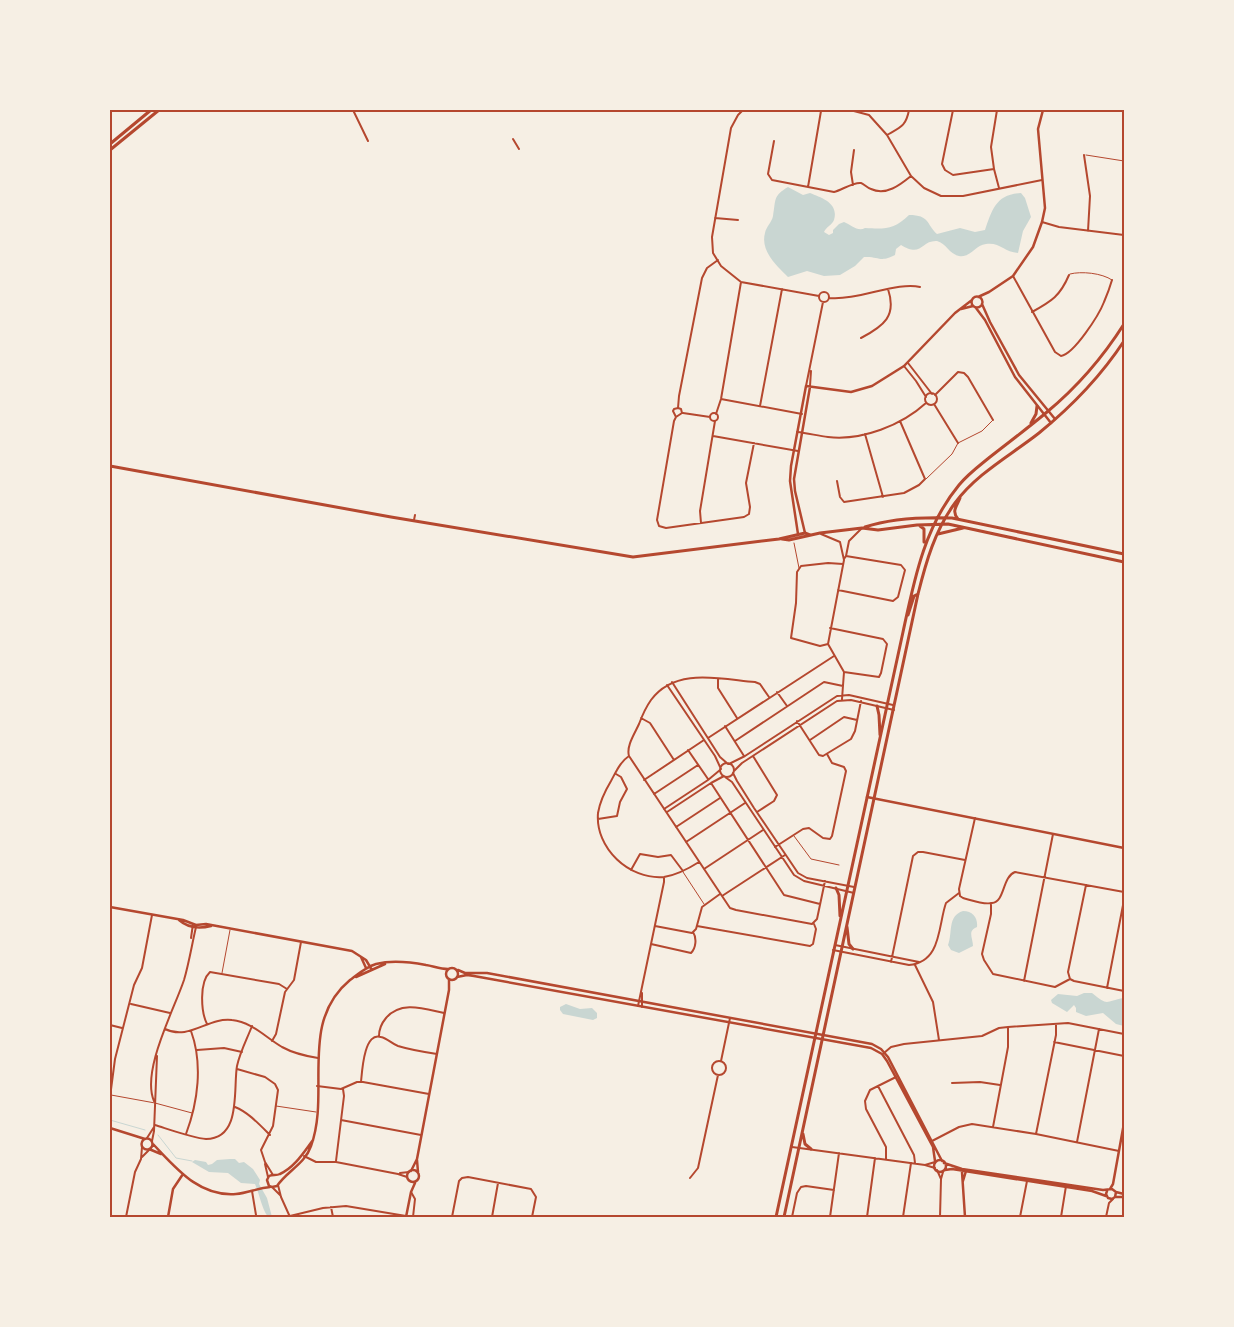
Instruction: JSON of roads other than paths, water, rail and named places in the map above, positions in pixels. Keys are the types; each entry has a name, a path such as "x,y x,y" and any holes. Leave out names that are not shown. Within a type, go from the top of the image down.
{"main road":[{"path":"110,144 151,110"},
{"path":"110,150 159,110"},
{"path":"776,1217 906,617 917,569 925,546 934,524 950,496 968,475 1046,413 1091,368 1124,324"},
{"path":"784,1217 918,594 935,536 961,495 981,477 1051,423 1091,384 1124,341"},
{"path":"1030,426 1037,406"},
{"path":"110,466 633,557 862,528 877,523 938,518 959,519 1124,554"},
{"path":"959,519 955,514 955,509 961,495"},
{"path":"862,528 878,530 942,524 1124,562"},
{"path":"917,525 924,529 925,546"},
{"path":"935,536 941,532 966,528"},
{"path":"1080,553 1081,545"},
{"path":"906,617 910,612 914,596 918,594"},
{"path":"877,706 880,738"},
{"path":"836,888 839,895 841,919"},
{"path":"847,926 848,941 853,949"},
{"path":"802,1131 805,1144 811,1149"}],"street":[{"path":"353,110 368,141"},
{"path":"742,110 731,128 712,237 713,253 721,266 741,282 819,296 824,292 828,294 829,298"},
{"path":"808,187 820,111 825,110"},
{"path":"850,110 869,115 887,135 911,176 924,188 942,196 963,196 1042,180"},
{"path":"887,135 903,126 907,120 909,110"},
{"path":"953,110 942,164 945,170 953,175 994,169"},
{"path":"997,110 991,141 994,169 999,188"},
{"path":"806,386 851,392 862,390 880,382 908,363 935,333 974,297 990,292 1013,276 1033,247 1045,208 1038,129 1042,110"},
{"path":"513,139 520,149"},
{"path":"774,141 768,174 772,180 834,192 842,191 853,185 862,184 873,190 884,191 900,184 911,176"},
{"path":"853,185 850,172 854,150"},
{"path":"1084,155 1090,196 1088,231"},
{"path":"715,218 738,220"},
{"path":"1042,222 1059,227 1124,235"},
{"path":"676,416 673,412 674,409 678,408 702,278 707,268 718,260"},
{"path":"1032,312 1056,297 1063,288 1069,274"},
{"path":"1013,276 1059,356 1064,356 1068,353 1095,319 1112,280"},
{"path":"701,523 700,511 715,421 718,418 716,414 721,399 741,282"},
{"path":"823,302 828,301 829,298 855,297 914,285 920,287"},
{"path":"760,406 782,289"},
{"path":"861,338 876,330 885,322 891,310 888,289"},
{"path":"960,309 980,307 990,292"},
{"path":"819,296 819,300 823,302"},
{"path":"978,296 1006,360 1022,387 1037,406 1054,419"},
{"path":"972,300 974,307 991,327 1051,423"},
{"path":"805,535 794,484 823,302"},
{"path":"1006,360 1010,358"},
{"path":"908,363 934,394 937,400 934,404"},
{"path":"798,432 830,438 865,434 900,421 926,403 926,397 904,366"},
{"path":"798,536 790,484 791,466 811,369"},
{"path":"926,397 928,394 934,394 958,372 964,373 992,420"},
{"path":"1022,387 1026,383"},
{"path":"721,399 805,414"},
{"path":"926,403 934,404"},
{"path":"934,404 958,443"},
{"path":"678,408 681,409 682,413"},
{"path":"715,421 710,417 682,413 676,416 657,520 659,526 666,528 744,517 749,514 750,507 746,483 754,443"},
{"path":"710,417 712,413 716,414"},
{"path":"837,481 840,497 844,502 904,493 919,485 925,479 900,421"},
{"path":"865,434 883,497"},
{"path":"713,436 798,451"},
{"path":"795,513 799,512"},
{"path":"414,520 415,516"},
{"path":"842,699 844,672 828,644 842,564 849,541 862,528"},
{"path":"820,533 840,542 844,560"},
{"path":"838,590 893,601 898,597 904,570 903,566 846,556"},
{"path":"828,644 818,646 795,640 790,636 795,610 797,572 799,568 828,563 842,564"},
{"path":"830,628 883,639 887,644 879,677 844,672"},
{"path":"708,738 834,656"},
{"path":"769,698 757,682 688,677 672,682 651,699 628,748 629,756 730,908 810,924 814,923"},
{"path":"718,679 718,688 738,718"},
{"path":"672,682 720,757 733,767 737,781 796,871 807,878 855,887"},
{"path":"735,741 824,682 843,686"},
{"path":"668,685 717,759 721,774 732,782 796,877 804,881 854,893"},
{"path":"777,692 787,706"},
{"path":"664,809 708,780 724,764 744,756 831,699 842,695 895,705"},
{"path":"797,721 819,755 823,756 851,739 862,698"},
{"path":"666,813 710,783 725,776 729,777 740,764 833,702 842,699 894,710"},
{"path":"810,740 844,717 857,720"},
{"path":"641,718 650,723 674,760"},
{"path":"725,726 744,756"},
{"path":"644,780 704,740"},
{"path":"688,750 708,780"},
{"path":"775,847 809,828 826,839 830,838 833,833 846,771 844,767 832,763 827,754"},
{"path":"629,756 623,760 602,798 598,819 601,835 607,848 616,860 631,870 652,876 664,877 683,872 699,862"},
{"path":"753,756 777,795 774,801 756,812"},
{"path":"654,794 698,765"},
{"path":"598,819 617,816 620,802 628,789 620,776 616,774"},
{"path":"710,783 785,896 820,904"},
{"path":"867,797 1124,848"},
{"path":"676,827 720,798"},
{"path":"686,842 746,803"},
{"path":"834,945 841,949 891,962 915,965 921,961 938,944 946,903 959,893 975,818"},
{"path":"704,869 763,830"},
{"path":"1024,981 1053,834"},
{"path":"891,962 914,856 918,852 922,852 965,860"},
{"path":"631,870 638,855 642,854 658,857 671,856 683,872"},
{"path":"693,932 697,926 700,910 704,905 785,855"},
{"path":"959,893 963,898 991,904 999,898 1008,876 1020,872 1124,892"},
{"path":"638,1006 664,877"},
{"path":"814,923 817,919 825,881"},
{"path":"1070,979 1068,972 1086,885"},
{"path":"1107,988 1124,900"},
{"path":"991,904 991,914 982,954 994,974 1057,987 1070,979"},
{"path":"110,907 179,920 194,926 212,926 352,951 360,956 371,968"},
{"path":"110,1096 115,1059 134,986 142,968 152,915"},
{"path":"697,926 810,946 813,944 816,928 814,923"},
{"path":"155,1102 153,1097 153,1065 170,1013 184,979 194,926"},
{"path":"654,926 689,933 693,932"},
{"path":"651,944 691,953 694,951 696,939 693,932"},
{"path":"272,1040 276,1034 287,989 294,980 301,942"},
{"path":"834,950 853,949 916,962 921,961"},
{"path":"360,956 367,970"},
{"path":"110,1129 146,1139 198,1186 216,1193 234,1194 254,1191 279,1183 304,1156 313,1140 317,1112 318,1058 325,1013 339,992 352,979 371,968 386,964 403,962 439,969 453,967 465,973 487,973 730,1018 788,1031"},
{"path":"915,965 933,1002 939,1041"},
{"path":"407,1177 416,1159 449,990 449,979 439,969"},
{"path":"446,975 448,969"},
{"path":"449,990 458,970"},
{"path":"207,1024 201,1004 206,976 212,972 279,984 287,989"},
{"path":"449,979 470,975 642,1007 861,1044 884,1053 943,1162 940,1217"},
{"path":"1070,979 1124,991"},
{"path":"545,989 546,984"},
{"path":"642,990 642,1007"},
{"path":"610,1000 611,996"},
{"path":"130,1004 170,1013"},
{"path":"379,1036 383,1022 389,1014 398,1009 410,1006 444,1013"},
{"path":"721,1061 730,1018"},
{"path":"165,1028 176,1032 192,1031 221,1020 240,1021 252,1026 295,1053 318,1058"},
{"path":"884,1053 891,1047 904,1044 982,1036 999,1028 1008,1027 1068,1023 1124,1034"},
{"path":"1036,1134 1056,1024"},
{"path":"110,1025 123,1028"},
{"path":"154,1128 205,1139 218,1136 226,1130 235,1108 237,1069 252,1026"},
{"path":"993,1127 1008,1047 1008,1027"},
{"path":"1077,1142 1099,1029"},
{"path":"186,1134 196,1103 197,1050 192,1031"},
{"path":"379,1036 397,1046 437,1054"},
{"path":"361,1082 365,1052 372,1039 379,1036"},
{"path":"1054,1042 1124,1056"},
{"path":"197,1050 224,1048 242,1052"},
{"path":"126,1217 135,1172 152,1143 157,1054"},
{"path":"718,1075 712,1071 712,1066 716,1061 721,1061"},
{"path":"718,1075 723,1074 726,1069 725,1064 721,1061"},
{"path":"708,1065 712,1066"},
{"path":"237,1069 261,1075 273,1083 278,1092 270,1135 261,1148 268,1177 267,1182 261,1188"},
{"path":"726,1069 731,1070"},
{"path":"690,1178 698,1168 718,1075"},
{"path":"886,1159 886,1147 865,1106 868,1093 897,1076"},
{"path":"317,1086 343,1089 361,1082 429,1094"},
{"path":"952,1083 980,1082 1000,1085"},
{"path":"878,1086 914,1155 915,1164"},
{"path":"336,1162 344,1096 343,1089"},
{"path":"235,1108 255,1121 270,1135"},
{"path":"341,1120 421,1135"},
{"path":"1106,1217 1109,1203 1107,1197 1113,1184 1124,1123"},
{"path":"931,1142 966,1125 1036,1134 1119,1151"},
{"path":"141,1159 142,1145 154,1128"},
{"path":"133,1136 142,1145 162,1154"},
{"path":"931,1142 936,1169 941,1179"},
{"path":"792,1147 925,1165 944,1171 962,1170"},
{"path":"830,1217 839,1153"},
{"path":"304,1156 316,1162 336,1162 407,1177 410,1182 411,1192 416,1199 413,1217"},
{"path":"268,1177 286,1170 304,1156"},
{"path":"867,1217 875,1158"},
{"path":"265,1162 279,1183 281,1197 290,1216 331,1207 350,1206 406,1217 411,1192 419,1179 416,1159"},
{"path":"925,1165 938,1160 966,1171 1109,1190 1124,1195"},
{"path":"903,1217 911,1163"},
{"path":"962,1170 965,1217"},
{"path":"398,1174 410,1171 418,1172"},
{"path":"963,1181 965,1180 966,1171"},
{"path":"168,1217 174,1189 183,1174"},
{"path":"452,1217 459,1181 468,1176 528,1188 533,1191 536,1197 532,1217"},
{"path":"1020,1217 1028,1179"},
{"path":"267,1182 281,1197"},
{"path":"410,1182 415,1183"},
{"path":"492,1217 498,1182"},
{"path":"1109,1203 1114,1198 1113,1184"},
{"path":"1066,1185 1092,1191 1107,1197 1114,1198 1124,1195"},
{"path":"1061,1217 1066,1185"},
{"path":"792,1217 797,1193 801,1187 834,1190"},
{"path":"254,1191 256,1215"},
{"path":"331,1207 332,1217"}],"lane":[{"path":"1084,155 1102,156 1124,161"},
{"path":"1069,274 1077,272 1105,276 1112,280"},
{"path":"925,479 952,454 958,443 982,431 992,420"},
{"path":"794,543 799,568"},
{"path":"794,835 811,859 839,865"},
{"path":"683,872 704,905"},
{"path":"222,973 230,929"},
{"path":"110,1096 155,1102 193,1113"},
{"path":"276,1106 317,1112"}],"waterway":[{"path":"110,1120 145,1130"},
{"path":"158,1135 176,1158 192,1161"}]}
